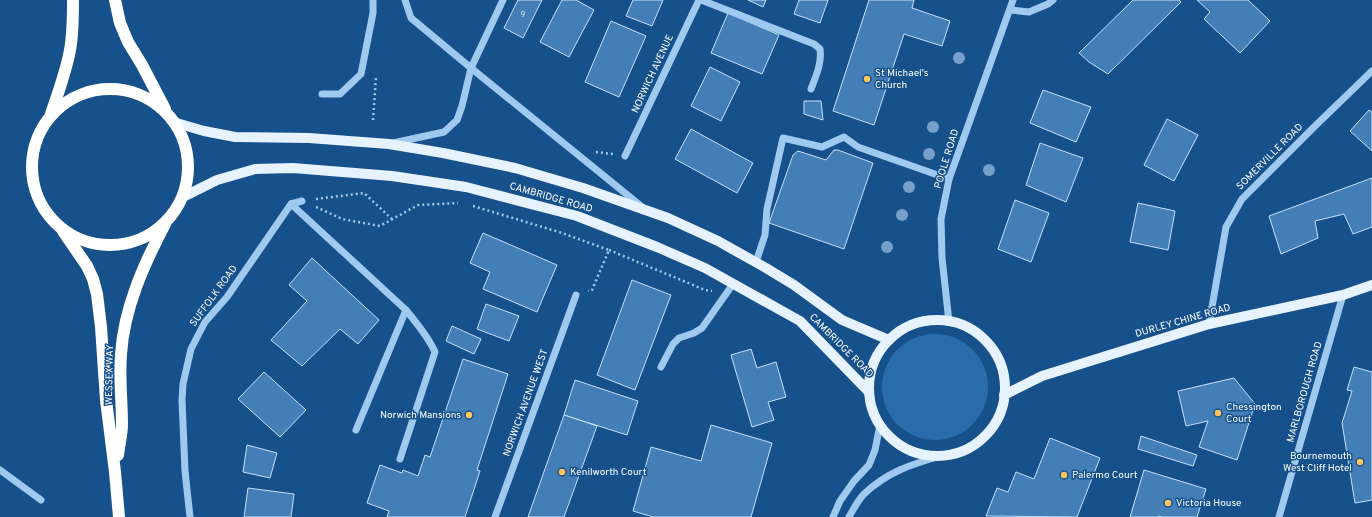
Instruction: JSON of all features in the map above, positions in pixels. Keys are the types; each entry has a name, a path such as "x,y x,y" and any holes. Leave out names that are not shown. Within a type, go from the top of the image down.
{"highway":[{"path":"50,117 64,75 70,51 73,0"},
{"path":"115,0 120,23 128,42 170,118"},
{"path":"50,117 64,104 80,94 98,89 108,89 127,90 140,95 153,102 170,118"},
{"name":"WESSEX WAY","path":"50,117 44,125 36,143 32,162 32,172 40,200 50,217 57,224 87,266 93,279 97,294 106,400 119,517"},
{"name":"WESSEX WAY","path":"115,472 122,426 121,353 127,315 133,293 145,266 157,240 181,198 186,183 186,151 181,136 170,118"},
{"path":"57,224 66,231 87,241 98,244 121,244 143,237 162,224 170,216"}],"main road":[{"name":"CAMBRIDGE ROAD","path":"170,118 204,131 235,136 310,138 389,144 443,153 515,168 583,188 668,218 718,241 794,285 842,320 889,340"},
{"name":"CAMBRIDGE ROAD","path":"181,198 217,180 255,169 293,168 392,176 466,187 577,216 657,247 698,265 730,288 800,321 869,392"},
{"name":"DURLEY CHINE ROAD","path":"1004,394 1042,376 1209,324 1343,295 1372,285"},
{"path":"931,321 949,322 960,325 982,338 992,349 998,359 1004,384 1004,394 998,418 984,437 974,445 964,450 941,456 923,455 908,449 890,437 880,425 872,409 869,392 870,376 875,361 889,340 900,331 917,323 931,321"}],"street":[{"path":"322,94 340,94 361,74 373,13 374,0"},
{"name":"CAMBRIDGE ROAD","path":"405,0 411,18 647,211"},
{"path":"389,144 444,132 457,120 471,68 503,0"},
{"path":"700,0 814,44 820,49 821,56 819,68 811,89"},
{"name":"NORWICH AVENUE","path":"625,156 700,0"},
{"name":"POOLE ROAD","path":"949,322 942,258 941,219 949,179 1013,0"},
{"path":"1010,10 1029,12 1048,4 1053,0"},
{"name":"SOMERVILLE ROAD","path":"1209,324 1226,227 1242,199 1372,71"},
{"path":"756,262 765,235 767,209 783,138 822,147 844,137 858,147 949,179"},
{"path":"291,204 302,201"},
{"path":"291,204 406,310 430,340 435,352 400,459"},
{"name":"SUFFOLK ROAD","path":"190,517 185,471 182,400 183,384 191,349 205,322 227,297 291,204"},
{"path":"661,367 676,340 702,328 730,288"},
{"name":"NORWICH AVENUE WEST","path":"495,517 576,295"},
{"name":"MARLBOROUGH ROAD","path":"1279,517 1343,295"},
{"path":"356,430 406,310"},
{"path":"833,517 840,501 854,481 869,464 875,450 880,425"},
{"path":"849,517 863,495 890,475 910,465 941,456"},
{"path":"0,470 41,500"}],"path":[{"path":"589,164 597,152 625,156"},
{"path":"302,201 364,193 393,220"},
{"path":"302,201 342,219 380,226 418,205 460,203"},
{"path":"468,205 559,232 609,250 705,290 730,288"},
{"path":"576,295 592,290 609,250"}],"shaded area":[{"path":"935,334 955,338 972,350 984,367 988,387 984,407 972,424 955,436 935,440 915,436 898,424 886,407 882,387 886,367 898,350 915,338"}],"building":[{"path":"518,0 542,0 523,38 504,28"},
{"path":"562,0 576,0 594,10 569,57 540,42"},
{"path":"633,0 663,0 652,26 626,16"},
{"path":"748,0 766,0 763,7"},
{"path":"799,0 828,0 820,23 794,14"},
{"name":"St Michael's Church","path":"869,0 914,0 912,8 950,21 942,46 904,34 874,125 833,111"},
{"path":"1133,0 1179,0 1181,2 1108,74 1089,62 1079,53"},
{"path":"1197,0 1248,0 1270,21 1240,53 1204,19 1210,12"},
{"path":"728,13 779,35 762,74 711,53"},
{"path":"611,21 646,36 619,97 585,82"},
{"path":"710,67 740,82 721,121 691,106"},
{"path":"1043,90 1091,107 1076,142 1030,123"},
{"path":"804,101 821,101 823,120 804,114"},
{"path":"1369,110 1372,112 1372,151 1350,131"},
{"path":"1167,119 1198,135 1174,181 1144,165"},
{"path":"691,129 753,163 737,193 675,159"},
{"path":"1040,143 1083,158 1066,202 1026,185"},
{"path":"834,150 838,150 873,163 844,249 769,223 793,155 798,151 826,160"},
{"path":"1372,178 1372,227 1353,234 1344,214 1315,221 1318,238 1281,254 1269,216"},
{"path":"1015,200 1049,213 1031,262 998,249"},
{"path":"1138,203 1175,211 1168,250 1130,242"},
{"path":"483,233 557,265 537,312 483,289 490,272 470,263"},
{"path":"312,258 379,320 358,344 340,329 302,366 271,340 307,301 289,285"},
{"path":"632,280 671,295 635,390 597,375"},
{"path":"486,304 519,316 509,341 477,329"},
{"path":"452,326 481,339 474,354 446,341"},
{"path":"751,349 757,368 776,362 786,397 768,402 774,420 752,427 731,355"},
{"name":"Norwich Mansions","path":"463,359 508,374 477,470 480,471 465,517 387,517 389,511 367,503 380,465 402,473 403,470 418,476 425,455 430,457"},
{"name":"Bournemouth West Cliff Hotel","path":"1354,367 1372,372 1372,500 1355,503 1342,423 1352,391 1347,390"},
{"path":"264,372 306,410 280,437 238,399"},
{"name":"Chessington Court","path":"1234,378 1255,404 1237,460 1199,447 1208,421 1186,426 1178,391"},
{"path":"575,380 638,401 627,435 564,415"},
{"name":"Kenilworth Court","path":"564,415 597,426 564,517 528,517"},
{"path":"711,425 772,443 751,517 653,517 633,511 651,447 701,461"},
{"path":"1141,436 1197,455 1193,466 1138,449"},
{"name":"Palermo Court","path":"1050,438 1100,458 1077,517 986,516 997,488 1008,492 1016,472 1034,479"},
{"path":"247,445 277,453 270,478 243,472"},
{"name":"Victoria House","path":"1144,470 1206,489 1197,517 1130,517"},
{"path":"248,488 294,494 291,517 244,517"}],"place":[{"name":"St Michael's Church","path":"867,79"},
{"name":"Chessington Court","path":"1218,413"},
{"name":"Norwich Mansions","path":"469,415"},
{"name":"Bournemouth West Cliff Hotel","path":"1360,462"},
{"name":"Kenilworth Court","path":"562,472"},
{"name":"Palermo Court","path":"1064,475"},
{"name":"Victoria House","path":"1168,503"}]}
